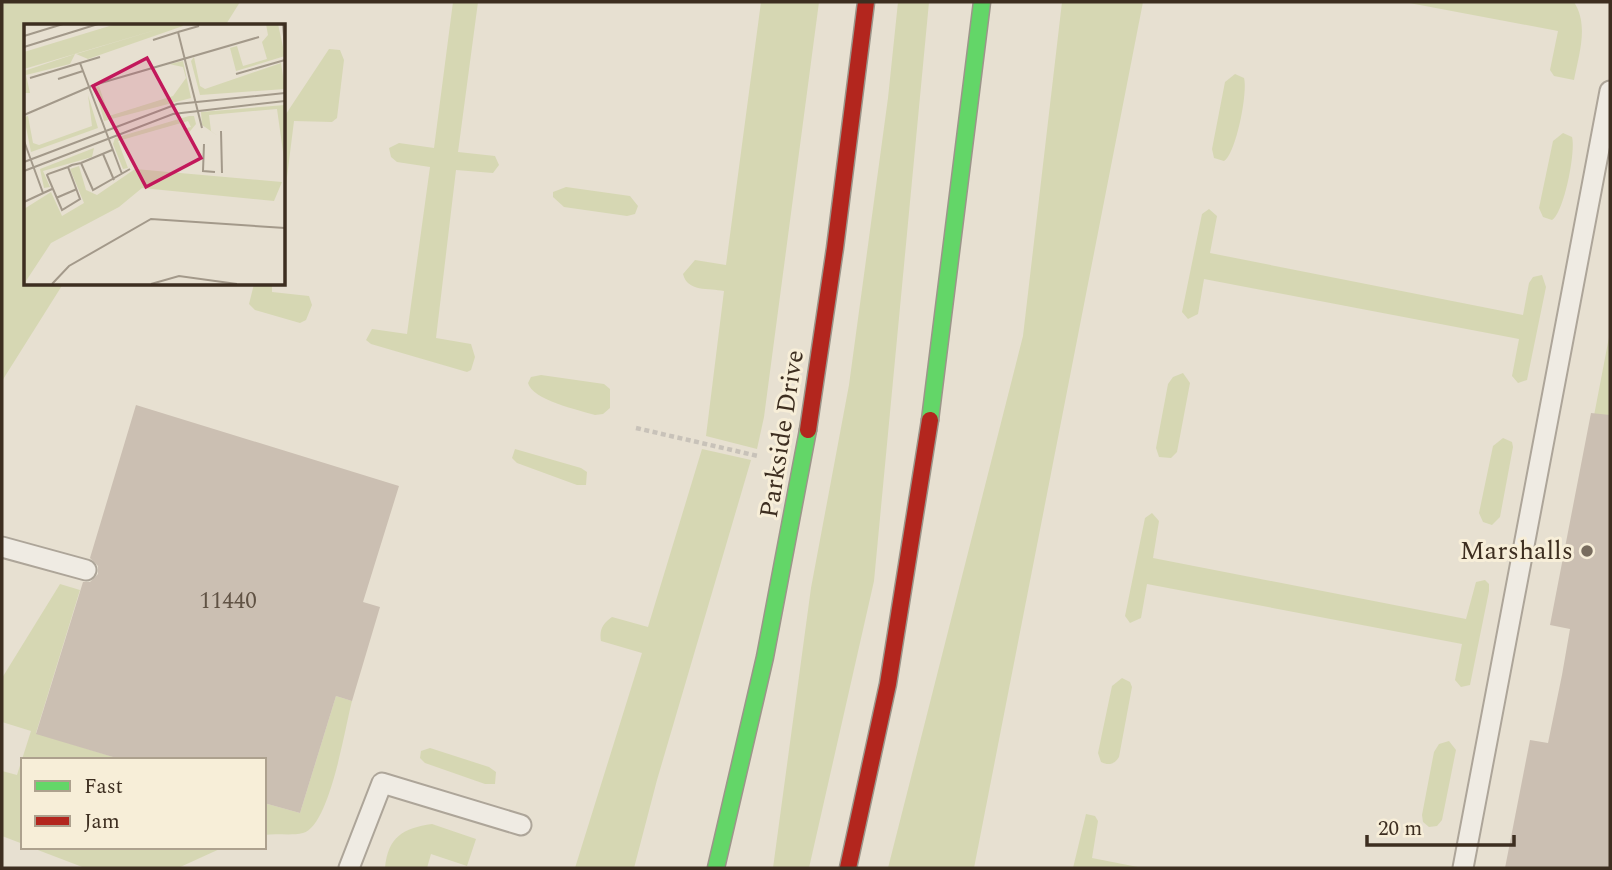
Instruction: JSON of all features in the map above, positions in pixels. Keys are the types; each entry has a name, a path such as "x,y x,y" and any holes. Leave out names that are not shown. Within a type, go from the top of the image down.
{"street":[{"name":"Parkside Drive","path":"716,868 731,817 797,508 851,138 866,2"},
{"path":"848,868 888,684 937,376 982,2"}],"lane":[{"path":"1463,868 1610,91"},
{"path":"2,547 86,570"},
{"path":"349,868 382,783 521,825"}],"path":[{"path":"636,428 754,455"}],"green space":[{"path":"2,2 240,2 226,24 24,24 24,285 62,285 2,381"},
{"path":"453,2 478,2 458,152 495,156 499,165 493,173 456,170 436,338 471,344 475,357 471,370 467,372 371,344 366,340 372,329 407,334 430,167 397,162 391,157 389,148 399,143 434,148"},
{"path":"761,2 819,2 764,417 757,449 706,436 724,291 689,284 683,274 695,260 726,265"},
{"path":"898,2 929,2 874,581 809,868 773,868 811,588 849,385 888,98"},
{"path":"1062,2 1143,2 974,868 888,868 1023,336"},
{"path":"1404,2 1574,2 1579,11 1582,30 1574,80 1554,76 1550,70 1558,31"},
{"path":"329,49 340,50 344,60 337,118 332,122 294,121 285,193 285,115"},
{"path":"1235,74 1244,78 1244,96 1237,135 1224,161 1214,158 1212,149 1225,82"},
{"path":"1563,133 1572,137 1572,155 1565,194 1552,220 1543,217 1539,208 1553,141"},
{"path":"566,187 630,196 638,206 635,214 627,216 564,207 553,197 553,192"},
{"path":"1209,209 1217,216 1210,253 1523,315 1529,283 1533,277 1542,275 1546,287 1527,380 1518,383 1512,376 1519,339 1204,279 1198,314 1188,319 1182,312 1202,214"},
{"path":"254,285 272,285 272,292 309,296 312,305 306,320 300,323 255,310 249,304"},
{"path":"1610,332 1610,420 1599,476 1583,473"},
{"path":"1183,373 1190,383 1177,452 1171,458 1159,457 1156,448 1168,384 1173,377"},
{"path":"541,375 604,384 610,389 610,408 603,414 595,415 547,399 531,389 528,383 531,377"},
{"path":"1503,438 1512,442 1513,447 1500,517 1492,525 1483,522 1479,513 1493,446"},
{"path":"515,449 581,468 587,472 586,485 577,485 517,463 512,458"},
{"path":"702,449 751,460 657,780 634,868 575,868 642,653 601,641 601,630 612,617 648,627"},
{"path":"1152,513 1159,521 1153,558 1466,619 1476,582 1485,580 1489,584 1489,591 1470,685 1461,687 1455,680 1462,644 1147,584 1141,618 1130,623 1125,616 1145,518"},
{"path":"60,584 80,590 36,733 117,758 22,758 31,731 2,722 2,678"},
{"path":"1122,678 1130,682 1132,687 1119,757 1114,763 1107,764 1101,762 1098,753 1112,686"},
{"path":"336,696 352,701 329,795 313,826 303,833 266,835 266,804 300,813"},
{"path":"1449,741 1456,750 1442,820 1437,826 1429,827 1423,822 1422,815 1434,752 1439,744"},
{"path":"430,748 489,767 496,772 495,784 485,784 425,763 420,758 421,751"},
{"path":"21,762 21,843 2,836 2,771 17,775"},
{"path":"1086,814 1095,816 1098,821 1092,858 1143,868 1073,868"},
{"path":"432,824 476,839 467,866 431,854 427,868 385,868 390,849 399,836 413,828"},
{"path":"35,849 220,849 178,868 85,868"}],"building":[{"path":"136,405 399,486 363,602 380,607 352,701 336,696 300,813 266,804 266,758 116,758 36,734 83,582 90,582 98,574 98,566 90,558"},
{"path":"1591,413 1610,415 1610,868 1505,868 1530,740 1548,743 1562,675 1570,629 1550,625"}],"traffic: fast":[{"path":"930,420 982,2"},
{"path":"716,868 765,657 808,430"}],"traffic: jam":[{"path":"808,430 835,248 866,2"},
{"path":"848,868 888,684 930,420"}],"place":[{"name":"Marshalls","path":"1587,551"}]}
